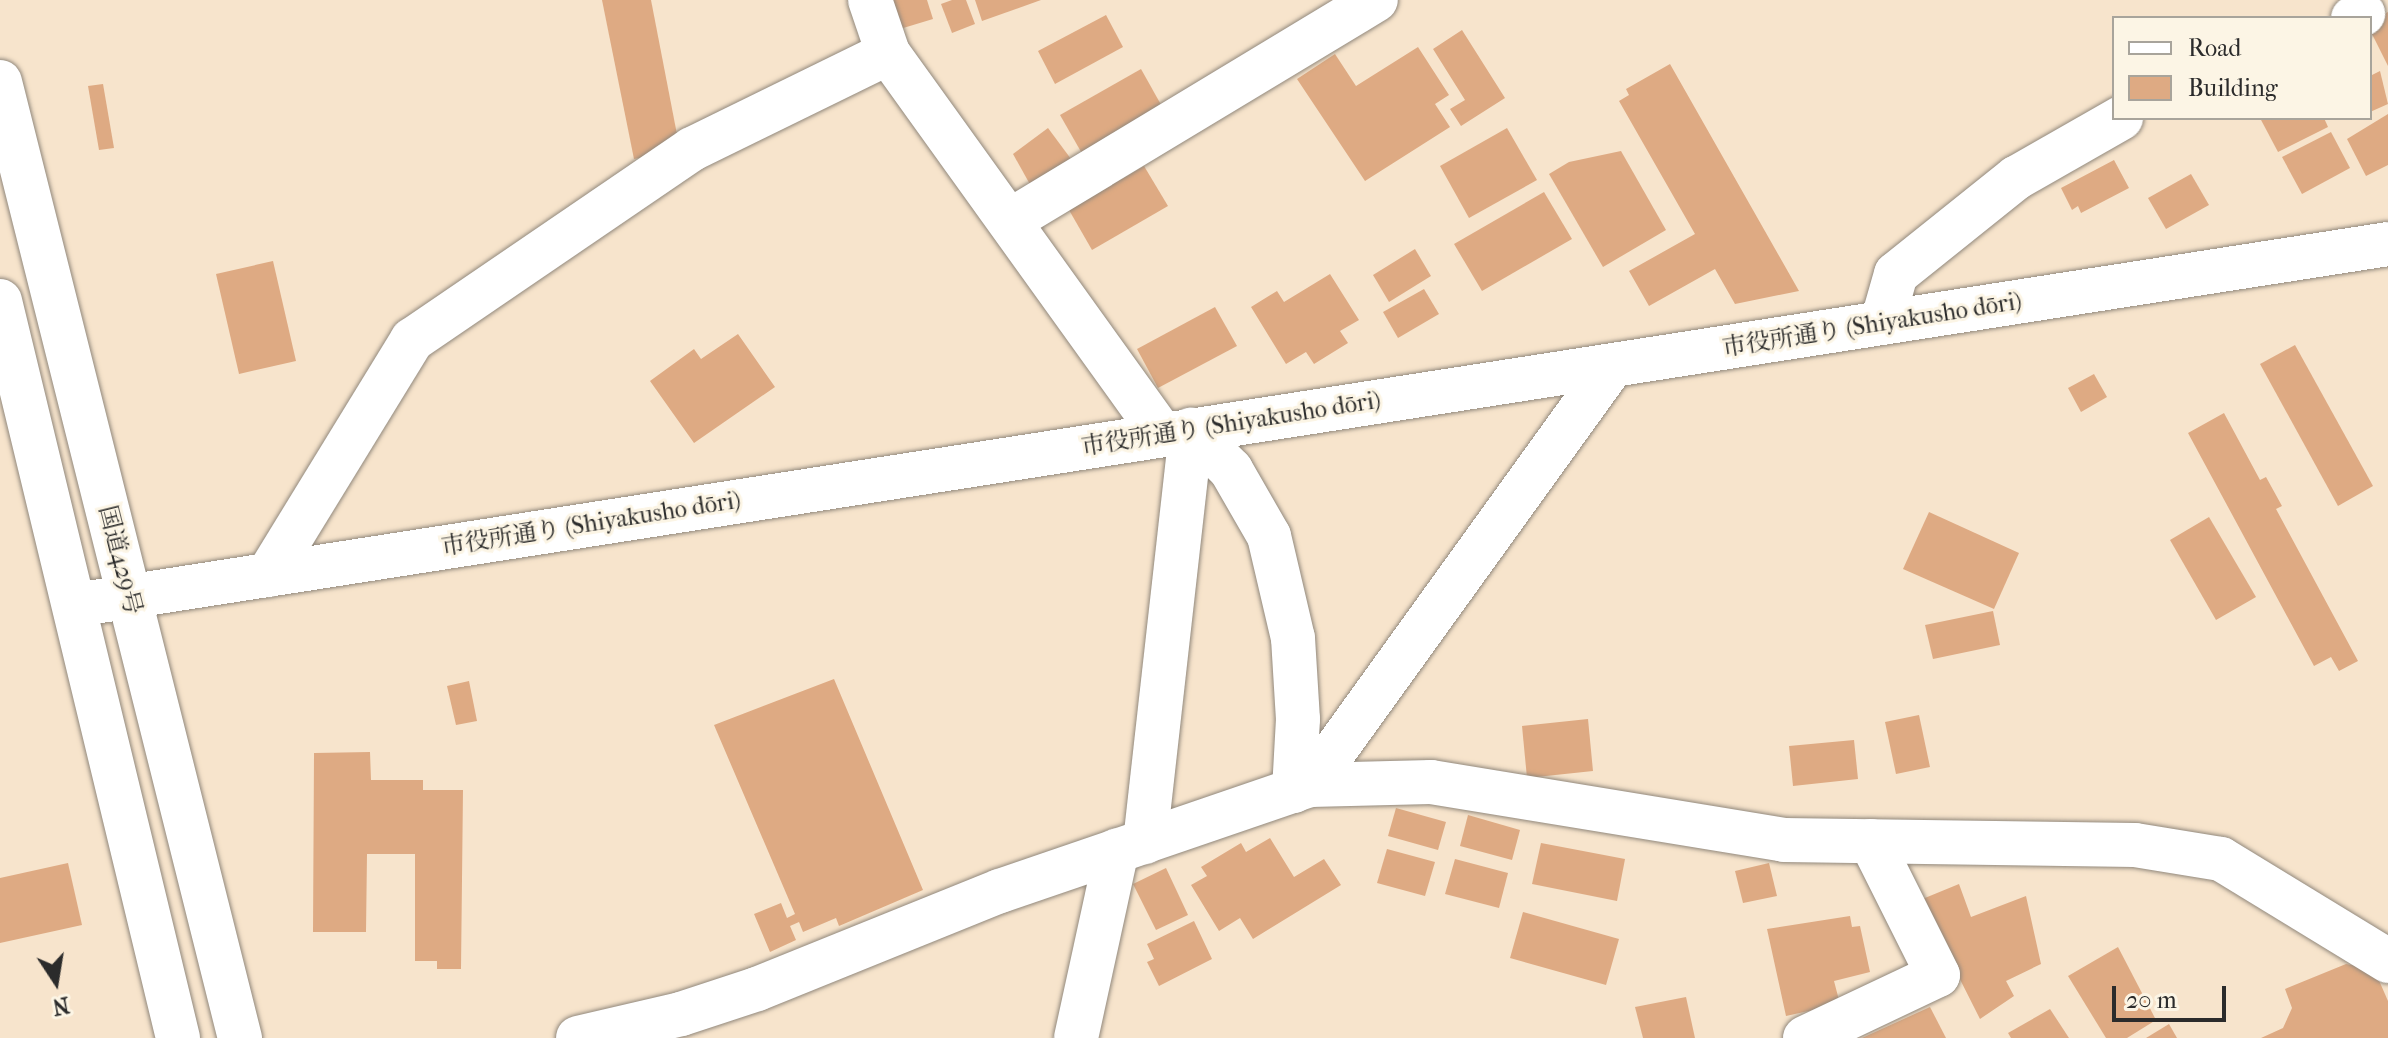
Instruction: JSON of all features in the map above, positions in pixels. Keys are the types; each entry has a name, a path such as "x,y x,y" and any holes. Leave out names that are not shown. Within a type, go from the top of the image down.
{"main road":[{"path":"870,0 888,53 1011,220 1176,432 1231,470 1269,536 1293,638 1302,788"},
{"path":"1011,220 1376,0"},
{"path":"268,575 412,340 692,149 888,53"},
{"name":"国道429号","path":"0,82 240,1038"},
{"path":"1882,323 1896,274 2016,178 2118,120"},
{"name":"市役所通り (Shiyakusho dōri)","path":"75,605 2388,244"},
{"path":"0,301 178,1038"},
{"path":"1302,788 1612,366"},
{"path":"1076,1038 1131,846 1176,432"},
{"path":"578,1038 681,1014 757,989 1131,846 1302,788 1431,782 1784,840 2135,845 2221,859 2388,961"},
{"path":"1805,1038 1938,975 1871,841"}],"building":[{"path":"602,0 651,0 680,150 634,159"},
{"path":"880,0 927,0 933,19 890,32"},
{"path":"966,0 975,24 952,33 941,4"},
{"path":"975,0 1041,0 982,21"},
{"path":"2388,12 2388,66 2372,34 2372,20"},
{"path":"1106,15 1123,47 1055,84 1038,51"},
{"path":"1462,30 1505,98 1461,126 1450,109 1465,100 1433,49"},
{"path":"1418,47 1449,95 1435,104 1450,127 1365,181 1297,79 1335,54 1356,86"},
{"path":"1670,64 1799,291 1735,304 1715,269 1649,306 1629,271 1695,234 1619,101 1629,95 1626,89"},
{"path":"1141,69 1164,110 1084,157 1060,115"},
{"path":"2380,71 2388,104 2372,111 2372,75"},
{"path":"103,84 114,148 99,150 88,86"},
{"path":"2388,114 2388,165 2366,176 2347,139"},
{"path":"2261,120 2325,120 2328,127 2278,152"},
{"path":"1048,128 1071,159 1032,188 1013,154"},
{"path":"1507,128 1537,180 1469,218 1440,166"},
{"path":"2331,132 2350,168 2302,194 2282,157"},
{"path":"1621,151 1666,230 1603,267 1549,174 1569,162"},
{"path":"2114,160 2129,188 2081,213 2078,206 2072,210 2061,188"},
{"path":"1144,166 1168,206 1092,250 1069,210"},
{"path":"2191,174 2209,205 2166,229 2148,198"},
{"path":"1544,192 1572,239 1482,291 1454,244"},
{"path":"1415,249 1431,276 1389,302 1373,275"},
{"path":"273,261 296,361 239,374 216,274"},
{"path":"1330,274 1359,320 1340,331 1348,343 1314,364 1306,352 1286,364 1251,307 1277,291 1284,302"},
{"path":"1424,289 1439,314 1398,338 1383,312"},
{"path":"1215,307 1237,346 1158,388 1137,349"},
{"path":"738,334 775,387 694,443 650,381 694,349 701,359"},
{"path":"2295,345 2373,486 2338,506 2260,364"},
{"path":"2094,374 2107,397 2081,412 2068,388"},
{"path":"2224,413 2260,480 2266,477 2282,506 2276,509 2358,661 2339,671 2331,657 2314,666 2188,433"},
{"path":"1929,512 2019,553 1994,609 1903,569"},
{"path":"2209,517 2256,597 2216,620 2170,540"},
{"path":"1993,611 2000,645 1933,659 1925,625"},
{"path":"834,679 923,890 839,926 836,918 803,932 799,922 790,926 796,940 770,952 754,914 781,903 787,918 795,914 714,725"},
{"path":"469,681 477,721 456,725 447,686"},
{"path":"1919,715 1930,767 1896,774 1885,722"},
{"path":"1588,719 1593,771 1527,778 1522,726"},
{"path":"1854,740 1858,779 1793,786 1789,746"},
{"path":"370,752 371,780 423,780 423,790 463,790 461,969 437,969 437,961 415,961 415,854 367,854 366,932 313,932 314,753"},
{"path":"1396,808 1446,822 1438,850 1388,836"},
{"path":"1468,815 1520,830 1512,860 1460,846"},
{"path":"1270,838 1294,877 1324,859 1341,885 1253,939 1240,918 1219,931 1191,885 1207,876 1201,867 1241,843 1246,852"},
{"path":"1541,843 1625,859 1617,901 1532,884"},
{"path":"1387,849 1435,862 1425,896 1377,883"},
{"path":"1455,859 1508,873 1499,908 1445,894"},
{"path":"68,863 82,925 0,943 0,878"},
{"path":"1769,863 1777,896 1743,903 1735,871"},
{"path":"1166,868 1188,915 1156,930 1133,884"},
{"path":"1959,884 1971,917 2026,896 2041,964 2006,981 2014,996 1980,1019 1920,900"},
{"path":"1523,912 1619,939 1606,985 1510,958"},
{"path":"1850,916 1852,927 1860,926 1870,972 1834,981 1840,1004 1786,1016 1767,929"},
{"path":"1194,921 1212,959 1159,986 1147,962 1154,959 1147,944"},
{"path":"2118,947 2156,1020 2127,1038 2106,1038 2068,976"},
{"path":"2346,964 2374,969 2388,1001 2388,1038 2261,1038 2283,1028 2292,1008 2285,989"},
{"path":"1686,997 1695,1038 1643,1038 1635,1007"},
{"path":"1930,1007 1946,1038 1862,1038"},
{"path":"2050,1009 2069,1038 2011,1038 2008,1033"},
{"path":"2169,1024 2177,1038 2146,1038"}]}
